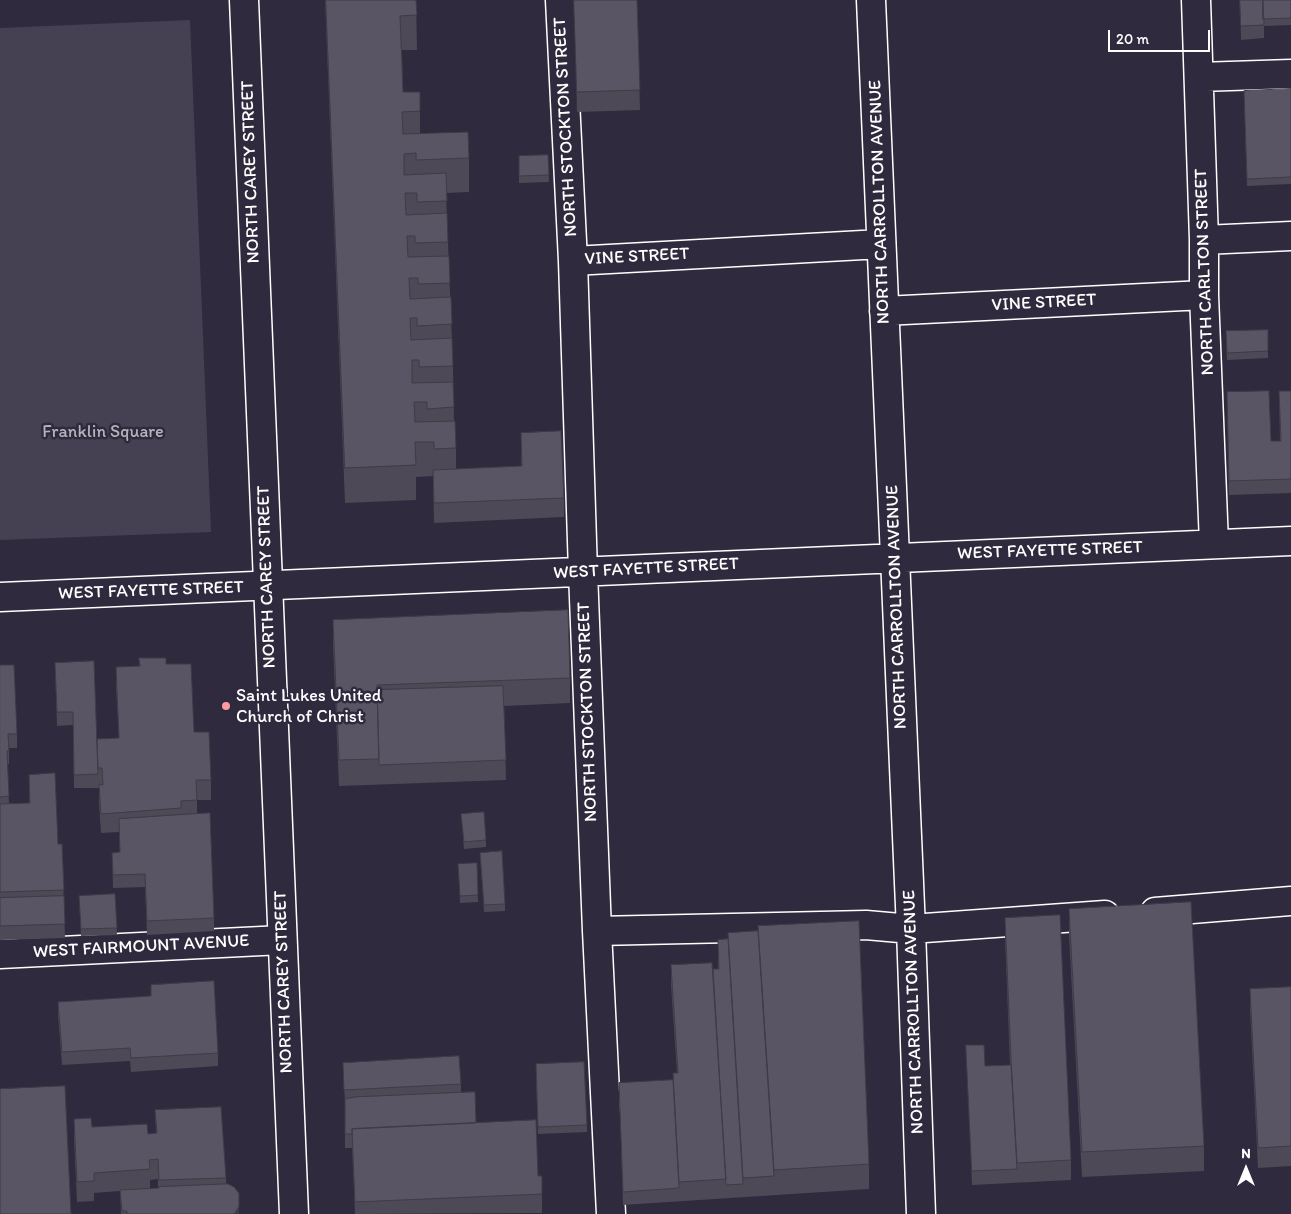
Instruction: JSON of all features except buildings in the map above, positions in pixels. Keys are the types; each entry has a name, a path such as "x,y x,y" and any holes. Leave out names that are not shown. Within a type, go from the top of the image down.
{"street":[{"name":"NORTH CAREY STREET","path":"244,0 294,1214"},
{"name":"NORTH STOCKTON STREET","path":"560,0 573,260 596,931 611,1214"},
{"name":"NORTH CARROLLTON AVENUE","path":"871,0 911,929 920,1214"},
{"name":"NORTH CARLTON STREET","path":"1196,0 1204,295 1214,544"},
{"path":"1199,77 1291,74"},
{"path":"1204,240 1291,236"},
{"name":"VINE STREET","path":"573,260 881,244"},
{"name":"VINE STREET","path":"884,312 1204,295"},
{"name":"WEST FAYETTE STREET","path":"0,597 1291,541"},
{"path":"596,931 866,926 911,929 1291,901"},
{"name":"WEST FAIRMOUNT AVENUE","path":"0,954 282,940"}],"green space":[{"name":"Franklin Square","path":"190,20 211,532 0,540 0,28"}],"place":[{"name":"Saint Lukes United Church of Christ","path":"226,706"}]}
